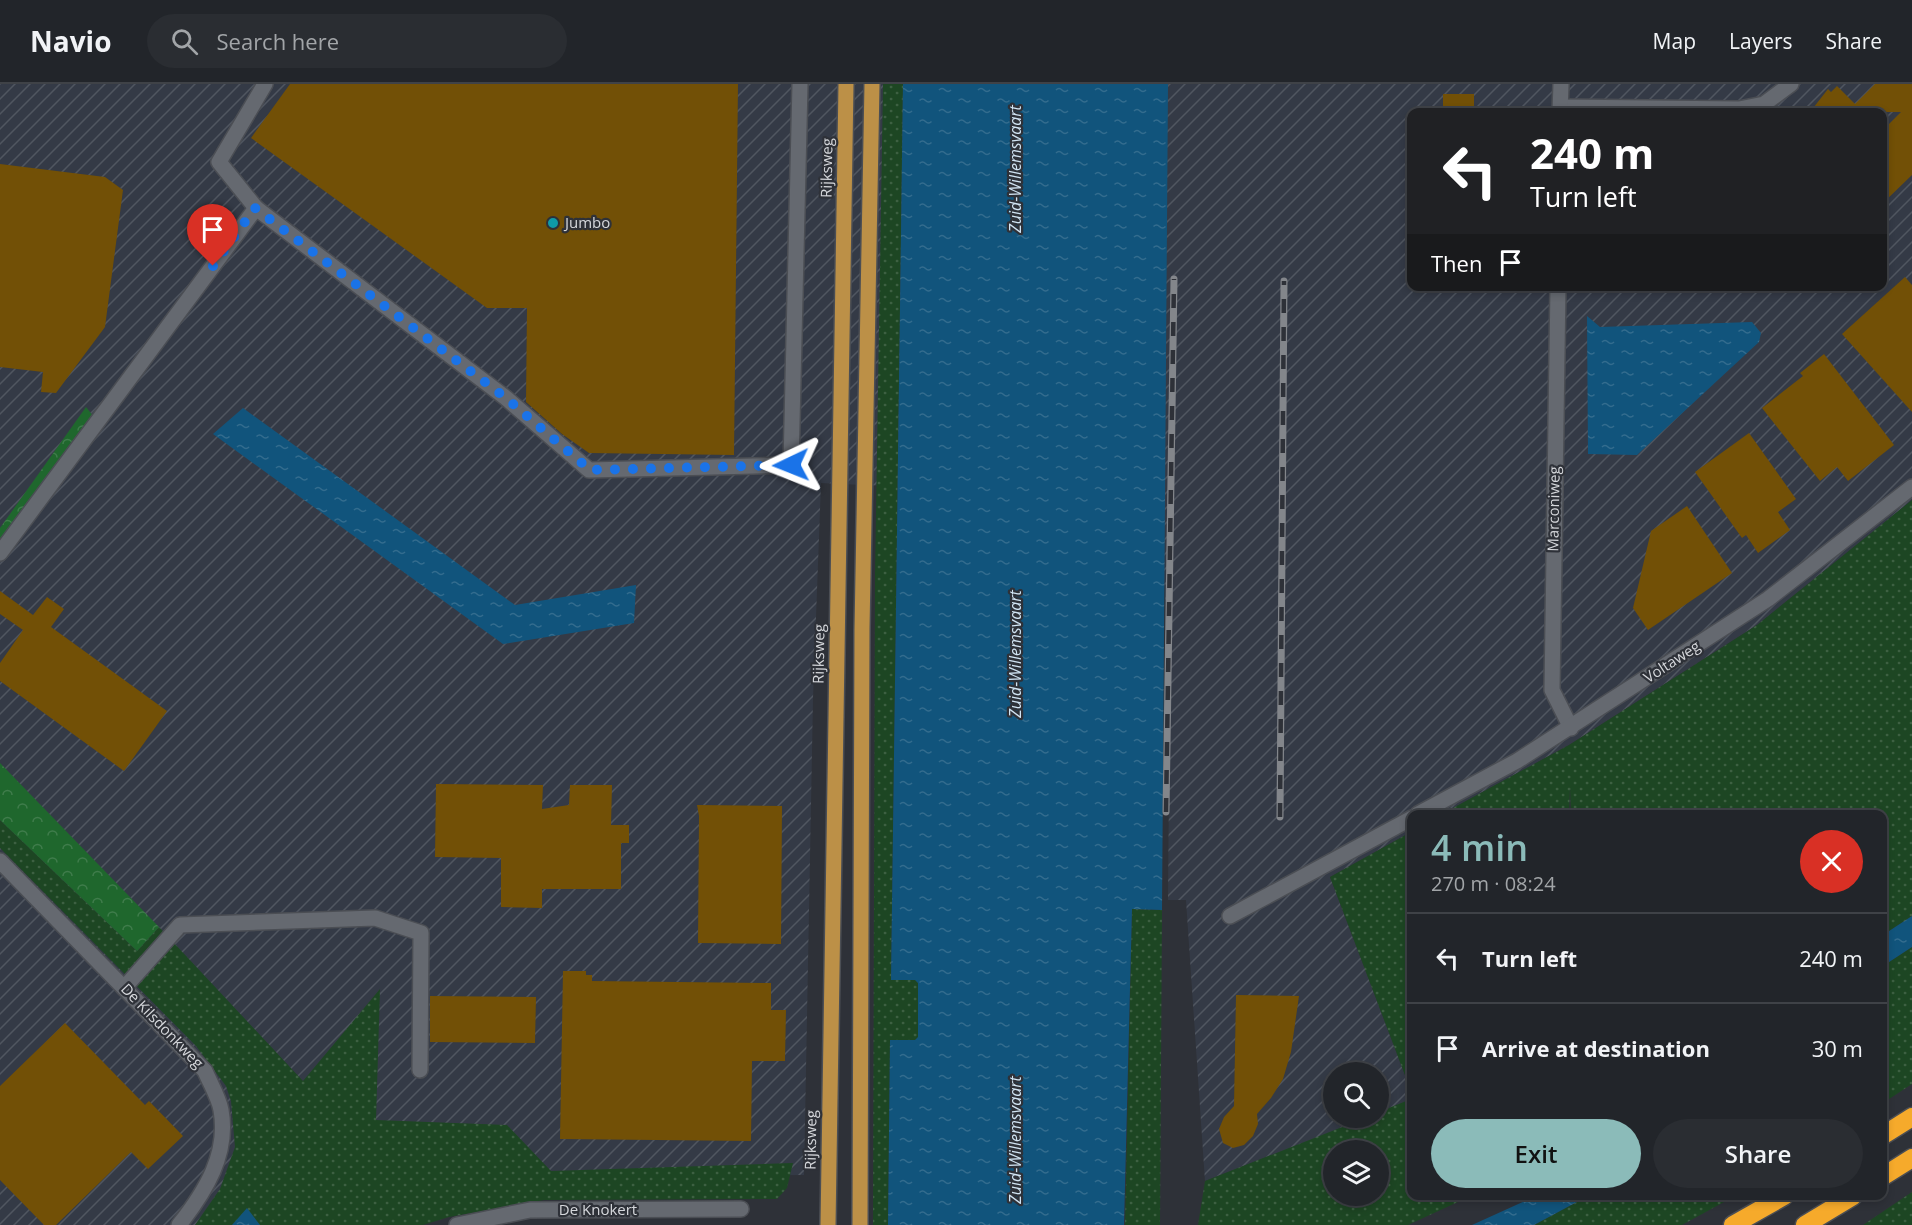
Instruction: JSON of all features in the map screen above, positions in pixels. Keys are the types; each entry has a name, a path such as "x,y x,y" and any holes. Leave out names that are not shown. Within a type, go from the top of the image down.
{"highway":[{"path":"1887,1133 1912,1117"},
{"path":"1887,1174 1912,1158"},
{"path":"1733,1225 1777,1200"},
{"path":"1805,1225 1846,1200"}],"main road":[{"name":"Rijksweg","path":"828,1225 846,84"},
{"path":"860,1225 862,629 873,84"}],"street":[{"path":"265,84 219,162 255,208 506,398 590,470 791,465 800,84"},
{"path":"1561,84 1561,108"},
{"path":"1744,108 1764,104 1791,84"},
{"path":"0,554 255,208"},
{"name":"Marconiweg","path":"1558,291 1552,690 1571,728"},
{"name":"Voltaweg","path":"1425,810 1517,761 1571,728 1768,599 1912,487"},
{"path":"1230,916 1407,821"},
{"name":"De Kilsdonkweg","path":"0,861 206,1071 221,1110 220,1159 199,1200 179,1225"},
{"path":"124,988 180,925 375,918 421,933 420,1070"},
{"name":"De Knokert","path":"457,1225 530,1210 741,1209"}],"shaded area":[{"path":"0,84 1912,84 1912,500 1757,625 1569,745 1449,810 1407,810 1407,834 1330,877 1407,1080 1407,1102 1389,1109 1389,1062 1323,1062 1323,1128 1342,1128 1205,1181 1186,900 1168,900 1170,666 1152,403 907,487 821,483 813,698 804,1175 548,1176 206,1225 0,1225"}],"green space":[{"path":"883,84 903,84 891,979 916,980 918,983 918,1038 890,1040 888,1225 873,1225 875,574"},
{"path":"86,407 94,417 0,555 0,528"},
{"path":"1912,500 1912,916 1887,932 1887,810 1571,810 1570,787 1569,810 1449,810 1569,745 1757,625"},
{"path":"0,763 159,927 137,951 0,820"},
{"path":"0,820 137,951 159,927 303,1081 380,989 376,1120 507,1125 551,1171 793,1163 787,1188 777,1199 544,1200 449,1217 423,1225 195,1225 220,1189 235,1147 231,1101 226,1086 196,1046 0,848"},
{"path":"1407,834 1407,1080 1330,877"},
{"path":"1132,909 1162,910 1160,1225 1125,1225"},
{"path":"1912,947 1912,1084 1887,1100 1887,963"},
{"path":"1407,1101 1407,1200 1462,1200 1408,1225 1198,1225 1205,1181 1340,1128 1389,1128 1389,1108"},
{"path":"1912,1192 1912,1225 1863,1225"},
{"path":"1581,1200 1728,1200 1682,1225 1534,1225"}],"water":[{"name":"Zuid-Willemsvaart","path":"903,84 1168,84 1162,910 1132,909 1124,1225 888,1225 890,1040 915,1040 918,1037 918,983 915,980 891,980"},
{"path":"1587,316 1600,327 1752,322 1761,333 1759,342 1637,455 1588,454"},
{"path":"243,408 515,605 636,585 634,623 503,644 213,434"},
{"path":"1912,916 1912,947 1887,963 1887,932"},
{"path":"1527,1200 1581,1200 1534,1225 1472,1225"},
{"path":"247,1208 260,1225 232,1225"}],"building":[{"name":"Jumbo","path":"290,84 738,84 734,455 589,453 562,434 526,402 527,308 487,308 251,138"},
{"path":"1875,84 1912,84 1912,175 1887,199 1887,126 1901,112 1887,112 1887,108 1813,108 1828,89 1831,92 1837,86 1855,104"},
{"path":"1443,94 1474,94 1474,108 1443,108"},
{"path":"0,164 105,177 123,190 105,327 56,393 41,392 43,372 0,367"},
{"path":"1905,277 1912,285 1912,412 1842,334"},
{"path":"1824,354 1894,445 1848,481 1837,467 1820,481 1762,408 1803,376 1800,373"},
{"path":"1749,433 1796,499 1778,512 1790,530 1758,553 1746,535 1742,538 1695,472"},
{"path":"1687,506 1732,573 1648,630 1633,608 1651,531"},
{"path":"0,591 33,615 47,597 64,609 51,627 167,711 124,771 0,681 0,663 23,630 0,614"},
{"path":"436,784 543,785 542,809 569,805 570,785 612,785 611,825 629,825 629,843 621,843 621,889 542,889 542,908 501,907 501,858 435,857"},
{"path":"697,805 782,806 781,944 698,943 699,816"},
{"path":"563,971 586,971 586,975 592,975 592,981 771,983 771,1010 786,1010 785,1061 752,1061 751,1141 560,1139"},
{"path":"1236,995 1299,996 1291,1052 1283,1079 1257,1114 1258,1124 1253,1136 1244,1145 1233,1148 1223,1143 1219,1129 1224,1117 1234,1106"},
{"path":"430,996 536,997 535,1043 430,1042"},
{"path":"65,1023 145,1105 149,1101 183,1136 148,1169 131,1152 56,1225 44,1225 0,1180 0,1086"}],"railway":[{"path":"1166,812 1174,279"},
{"path":"1280,817 1284,281"}],"place":[{"name":"Jumbo","path":"553,223"}],"route":[{"path":"213,266 255,208 506,398 590,470 791,465"}]}
